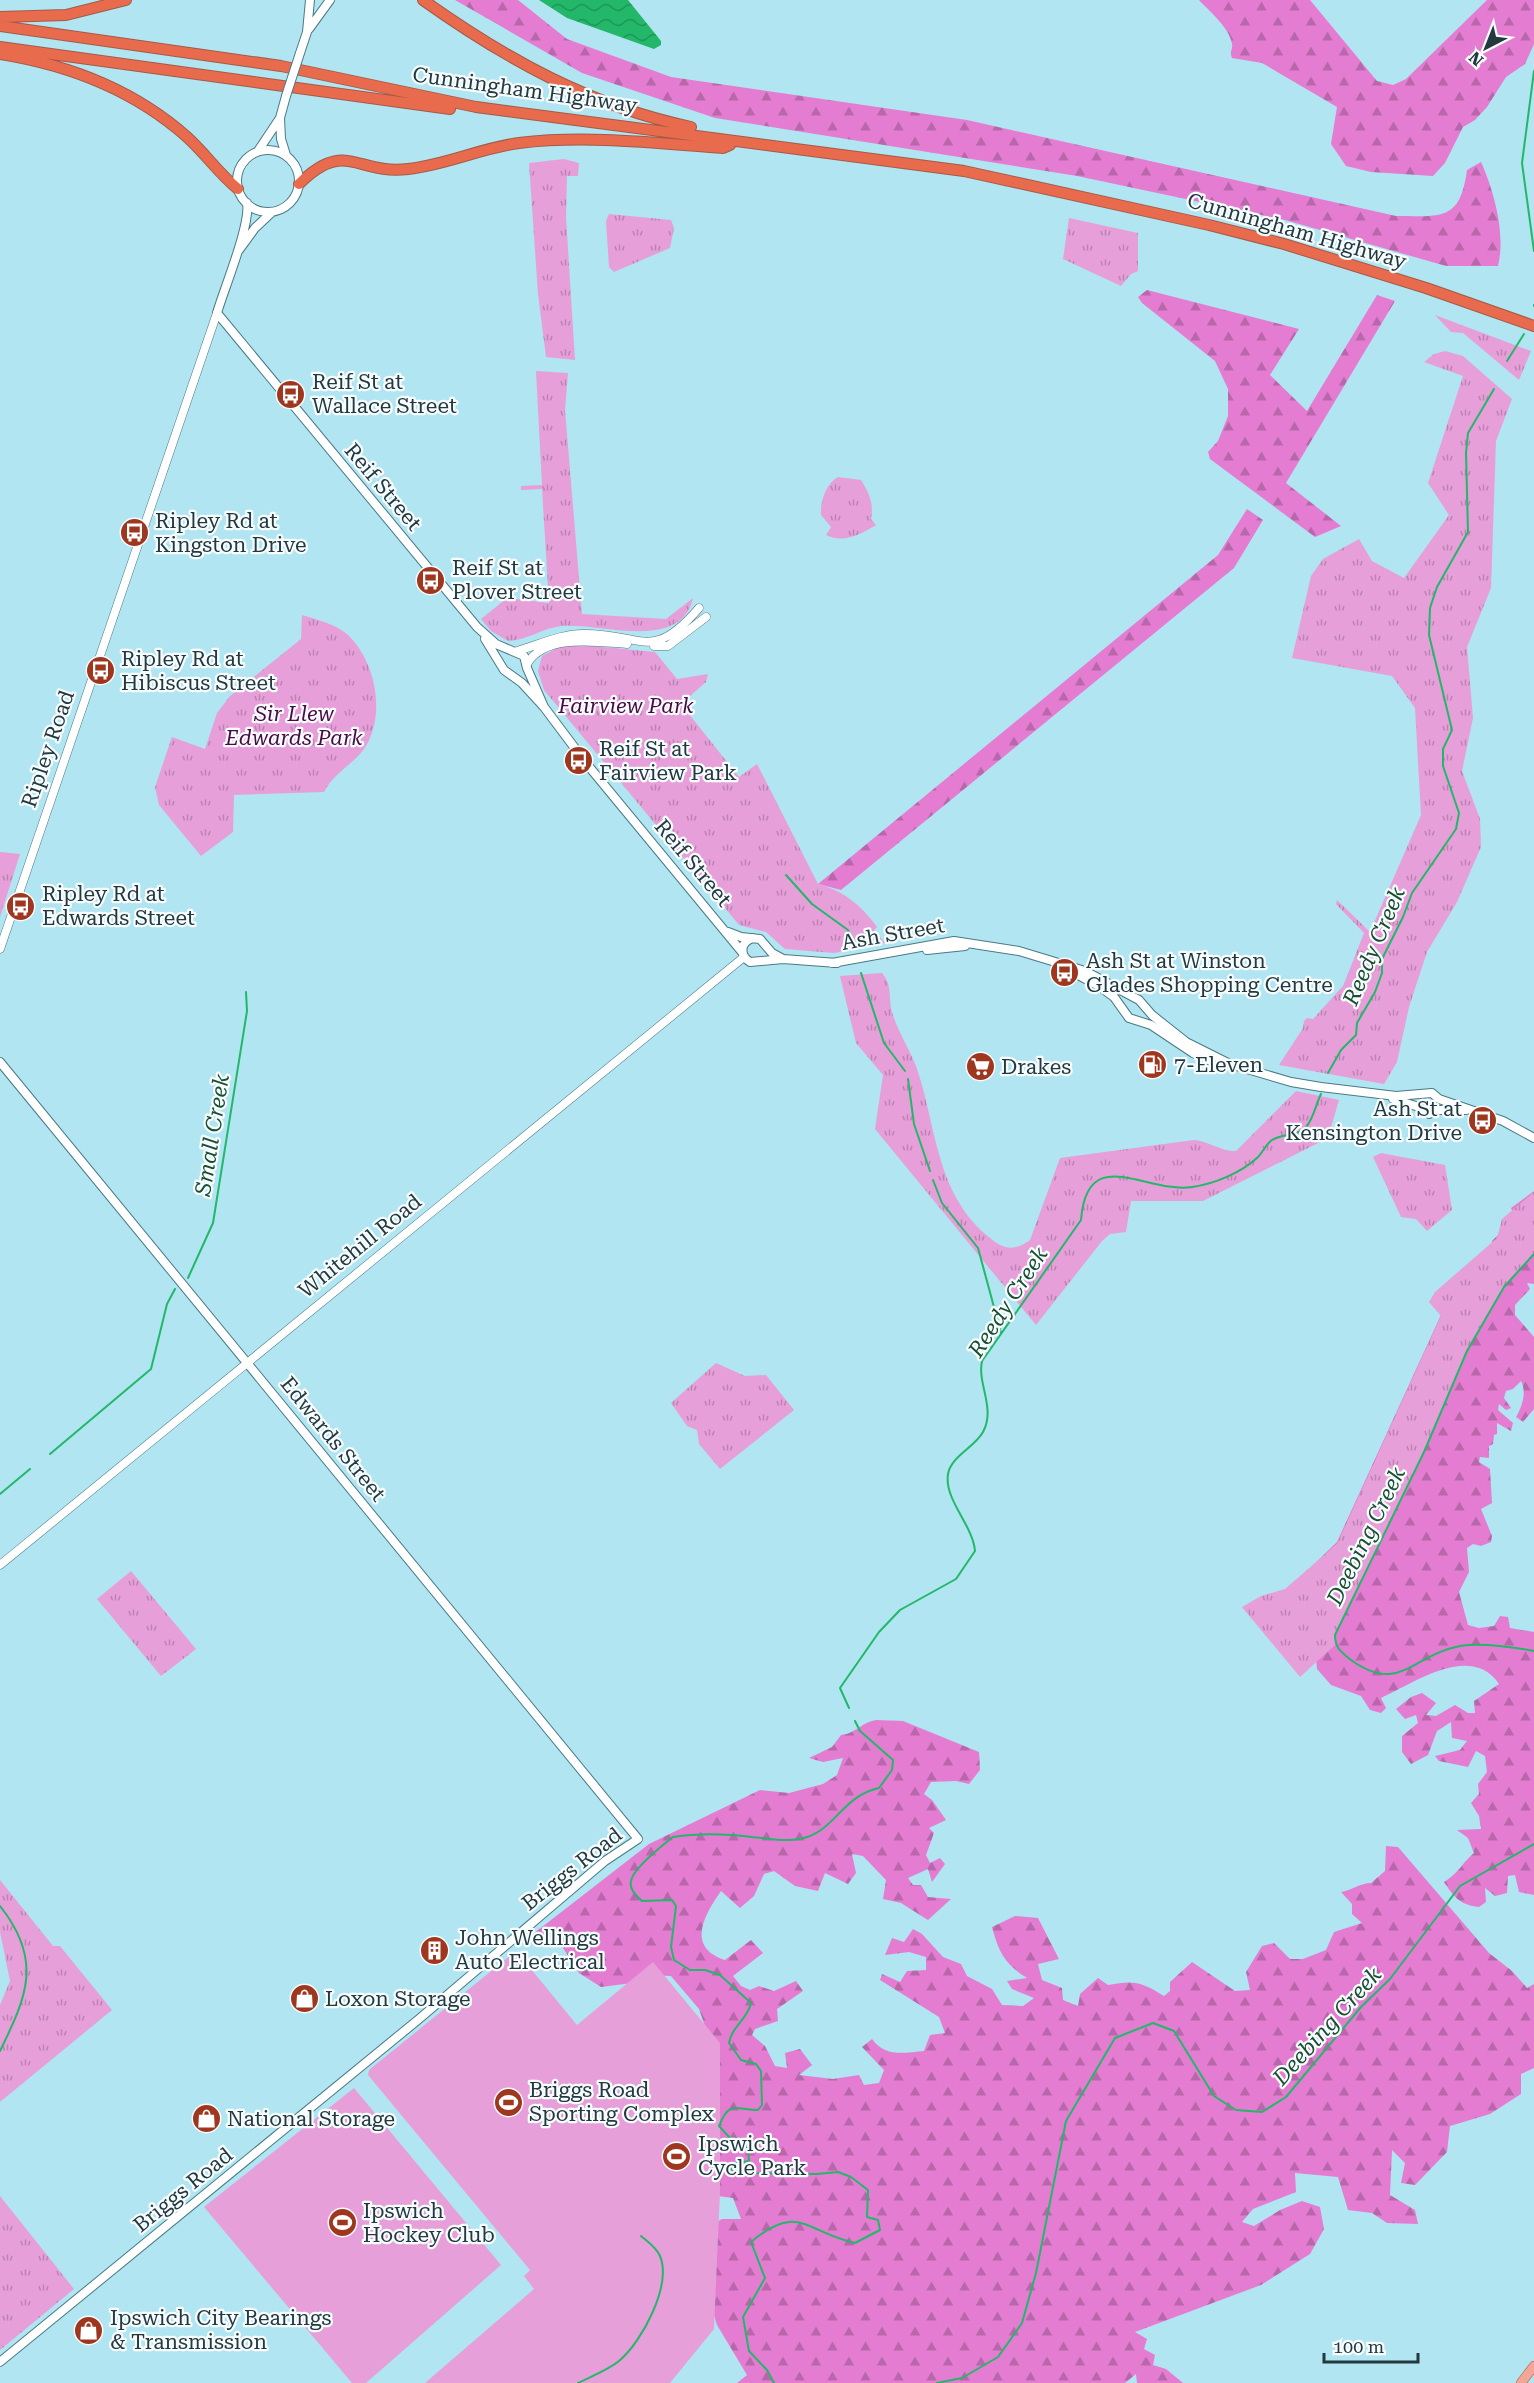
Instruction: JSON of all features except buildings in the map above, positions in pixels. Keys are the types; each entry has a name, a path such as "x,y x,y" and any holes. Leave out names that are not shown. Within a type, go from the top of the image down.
{"highway":[{"path":"0,16 66,15 126,0"},
{"path":"423,0 500,52 570,89 649,118 758,139 770,144"},
{"name":"Cunningham Highway","path":"0,26 280,66 476,107 964,171 1284,244 1426,288 1534,326"},
{"name":"Cunningham Highway","path":"0,47 730,145 1045,190"},
{"path":"0,54 71,70 132,98 186,136 238,189"},
{"path":"299,184 317,166 335,160 402,170 493,147 536,141 586,140 723,148 730,145"}],"main road":[{"path":"280,118 258,151 240,167 238,189 247,203 258,211 272,212 291,203 299,184 296,168 286,155 281,139 280,118 307,32 310,0"},
{"path":"307,32 330,0"},
{"path":"258,151 272,150 286,155"},
{"name":"Ripley Road","path":"217,313 248,222 247,203"},
{"name":"Ripley Road","path":"236,255 255,228 272,212"},
{"name":"Reif Street","path":"217,313 477,627 502,663"},
{"name":"Reif Street","path":"477,627 492,642 514,651"},
{"path":"514,651 525,656 527,666 521,674 513,676 504,670 502,663 505,656 514,651"},
{"name":"Reif Street","path":"527,666 543,707"},
{"name":"Reif Street","path":"513,676 543,707 743,955"},
{"name":"Reif Street","path":"725,930 741,937 753,938"},
{"path":"767,946 764,960 754,963 743,955 746,941 753,938 760,939 783,959"},
{"name":"Ash Street","path":"764,960 783,959 832,963 945,948 995,947 1047,959 1085,971 1133,998"},
{"name":"Ash Street","path":"1047,959 1099,986 1114,997 1123,1010"},
{"path":"1230,1064 1186,1042 1133,998 1124,1003 1123,1010 1126,1016 1151,1025 1192,1053 1213,1062 1230,1064 1291,1082 1409,1097 1432,1093 1439,1099 1516,1126 1534,1138"},
{"path":"1136,1019 1143,1013 1143,1006"},
{"name":"Edwards Street","path":"0,1062 638,1839"},
{"path":"1376,1094 1419,1107 1426,1113 1437,1110 1472,1110"},
{"path":"1419,1107 1423,1095"},
{"path":"1437,1110 1439,1099"},
{"name":"Briggs Road","path":"0,2362 420,2019 605,1861 638,1839"},
{"path":"1521,2383 1534,2366"},
{"path":"1527,2383 1534,2375"}],"street":[{"name":"Ripley Road","path":"0,949 217,313"},
{"path":"514,651 570,634 586,634 647,643 660,641 683,627 699,608"},
{"path":"527,666 532,657 543,649 576,642 668,646 706,617"},
{"name":"Whitehill Road","path":"0,1564 743,955"}],"green space":[{"path":"455,0 518,0 567,39 671,77 967,120 1396,216 1425,216 1446,212 1459,199 1467,170 1481,162 1490,186 1500,227 1498,266 1446,266 1285,220 1077,176 715,118 582,73"},
{"path":"1199,0 1310,0 1377,81 1393,85 1406,79 1487,0 1534,0 1534,44 1525,64 1506,77 1487,107 1475,120 1463,127 1445,163 1433,176 1371,172 1346,166 1331,144 1337,107 1262,63 1232,58 1232,44 1227,32"},
{"path":"564,159 579,163 578,176 567,176 566,217 575,360 546,357 538,294 529,163"},
{"path":"609,214 671,220 674,228 670,248 614,272 609,267 606,221"},
{"path":"1069,218 1138,233 1138,271 1131,274 1121,286 1063,259"},
{"path":"1147,290 1299,329 1270,375 1307,411 1377,295 1395,301 1286,483 1341,526 1315,537 1210,459 1208,452 1218,441 1228,416 1228,389 1215,361 1142,303 1138,297"},
{"path":"1435,315 1531,351 1519,380 1463,333 1451,332"},
{"path":"1445,351 1463,356 1512,399 1496,441 1491,588 1467,647 1473,718 1462,771 1480,819 1481,847 1457,902 1427,952 1409,1007 1397,1062 1384,1084 1279,1065 1303,1028 1304,1021 1307,1018 1313,1019 1343,986 1364,933 1336,904 1337,900 1370,932 1421,815 1415,708 1392,676 1292,658 1311,576 1323,559 1359,539 1372,561 1404,578 1449,515 1428,483 1463,376 1424,362 1434,354"},
{"path":"536,371 568,373 565,410 582,614 666,619 693,598 685,615 673,625 656,630 637,631 561,626 522,639 508,641 491,631 481,619 507,598 549,603 542,489 521,490 521,486 542,485"},
{"path":"838,477 861,480 870,498 871,519 876,525 846,538 833,538 826,535 831,527 821,515 825,493"},
{"path":"1247,509 1263,520 1234,568 841,890 818,884 1218,555"},
{"name":"Sir Llew Edwards Park","path":"302,615 343,631 365,659 375,688 375,718 372,733 362,752 333,779 324,792 234,795 233,832 201,856 159,805 155,787 172,737 205,749 217,713 230,696 301,639"},
{"name":"Fairview Park","path":"582,645 655,652 677,679 708,674 706,682 681,704 739,777 757,764 818,884 844,895 865,912 877,927 874,930 885,943 834,953 785,949 766,932 739,925 544,690 538,671 542,656 559,647"},
{"path":"0,852 20,854 0,917"},
{"path":"882,973 889,987 894,1019 916,1066 948,1180 958,1201 972,1220 990,1238 1005,1247 1019,1246 1030,1240 1060,1158 1194,1140 1236,1151 1296,1091 1339,1100 1329,1134 1322,1141 1203,1201 1131,1201 1126,1232 1110,1234 1102,1241 1036,1325 875,1129 883,1075 856,1043 840,976"},
{"path":"1381,1153 1445,1165 1452,1210 1427,1231 1416,1219 1401,1217 1373,1157"},
{"path":"1534,1191 1534,1284 1527,1283 1530,1289 1515,1305 1515,1315 1534,1337 1534,1409 1523,1422 1516,1417 1523,1399 1524,1390 1521,1381 1513,1389 1506,1391 1504,1398 1511,1408 1506,1410 1499,1404 1498,1410 1513,1423 1511,1431 1497,1423 1497,1434 1494,1435 1493,1444 1489,1446 1489,1458 1480,1457 1479,1462 1490,1469 1492,1503 1481,1509 1492,1536 1491,1542 1481,1546 1473,1544 1467,1548 1469,1572 1459,1592 1468,1625 1479,1628 1494,1626 1500,1616 1508,1617 1510,1628 1534,1632 1534,1895 1519,1892 1515,1875 1508,1876 1507,1893 1495,1896 1485,1888 1486,1902 1479,1907 1458,1899 1444,1882 1454,1875 1474,1853 1468,1838 1457,1830 1481,1829 1479,1816 1471,1803 1479,1794 1478,1784 1487,1772 1485,1756 1476,1751 1468,1767 1439,1761 1435,1756 1460,1750 1467,1741 1452,1738 1451,1722 1437,1731 1428,1755 1411,1764 1402,1752 1402,1736 1418,1723 1416,1715 1405,1719 1396,1709 1411,1697 1422,1693 1436,1703 1426,1715 1436,1716 1455,1705 1468,1713 1475,1713 1474,1701 1499,1684 1487,1672 1474,1667 1459,1666 1426,1676 1381,1698 1386,1708 1381,1713 1370,1710 1361,1696 1331,1685 1317,1669 1307,1571 1337,1542 1445,1306 1491,1249 1492,1241 1515,1218 1511,1208"},
{"path":"1534,1192 1534,1254 1504,1287 1467,1351 1424,1452 1335,1635 1335,1645 1300,1677 1242,1607 1261,1596 1285,1589 1337,1544 1441,1316 1429,1302 1435,1292 1497,1238 1502,1219"},
{"path":"716,1363 745,1376 766,1375 794,1410 720,1469 699,1444 697,1430 687,1426 671,1403"},
{"path":"131,1571 196,1649 161,1676 97,1599"},
{"path":"876,1720 903,1721 979,1752 980,1770 969,1784 956,1781 931,1782 924,1794 932,1800 946,1820 929,1828 934,1833 926,1855 930,1863 940,1858 945,1864 932,1882 928,1869 908,1878 913,1885 921,1885 928,1897 951,1899 928,1920 901,1903 883,1899 886,1880 863,1856 852,1854 856,1873 848,1884 825,1873 818,1891 795,1886 774,1871 764,1874 754,1896 740,1908 721,1891 709,1910 702,1929 705,1947 725,1960 751,1940 763,1953 733,1976 741,1986 750,1990 759,1986 774,1991 796,1981 803,1991 777,2009 778,2021 755,2029 752,2035 765,2046 775,2066 787,2068 785,2053 800,2049 812,2065 799,2075 833,2079 859,2075 864,2085 879,2083 884,2070 862,2047 872,2039 877,2045 889,2051 924,2051 930,2035 945,2033 939,2017 880,1980 882,1974 900,1982 907,1971 926,1970 926,1957 909,1952 885,1955 892,1938 904,1942 913,1929 922,1934 943,1957 961,1964 967,1976 992,1989 1002,2005 1023,2006 1034,1998 1012,1989 1007,1981 1027,1978 1008,1963 997,1944 992,1927 1015,1916 1038,1918 1059,1959 1038,1964 1042,1980 1062,1988 1063,2000 1078,2006 1080,1994 1098,1978 1108,1985 1138,1983 1164,1996 1170,1991 1170,1982 1192,1962 1235,1991 1250,1990 1246,1972 1262,1946 1274,1943 1290,1959 1303,1959 1326,1950 1334,1932 1362,1923 1352,1914 1352,1904 1341,1892 1371,1883 1385,1871 1386,1846 1398,1847 1489,1953 1512,1971 1527,1988 1534,1984 1534,2068 1521,2074 1521,2094 1490,2114 1450,2126 1447,2152 1415,2185 1401,2183 1405,2163 1392,2150 1390,2195 1415,2210 1418,2224 1387,2223 1372,2213 1348,2210 1338,2177 1295,2173 1296,2192 1253,2209 1242,2222 1254,2226 1280,2210 1302,2201 1320,2207 1324,2229 1310,2254 1261,2285 1135,2332 1147,2339 1144,2349 1155,2355 1153,2365 1166,2369 1183,2383 1137,2383 1136,2374 1125,2383 737,2383 747,2375 717,2325 698,2262 704,2229 722,2219 741,2219 733,2198 710,2195 715,2055 699,2009 671,1976 645,1975 632,1983 601,1987 579,1973 556,1937 539,1940 533,1934 649,1844 760,1790 789,1793 823,1784 837,1775 843,1758 823,1762 809,1758 832,1747 841,1735"},
{"path":"0,1880 53,1946 60,1946 112,2010 0,2102 0,2005 10,1981 0,1932"},
{"path":"516,1951 577,2025 653,1962 720,2043 720,2191 714,2329 670,2383 425,2383 534,2289 524,2276 530,2270 368,2075 369,2070"},
{"name":"Ipswich Hockey Club","path":"354,2088 501,2265 366,2383 352,2383 204,2207"},
{"path":"0,2196 74,2289 0,2350"}],"water":[{"path":"539,0 628,0 661,41 661,45 654,49 567,18"}],"waterway":[{"name":"Reedy Creek","path":"1534,71 1522,163 1534,251"},
{"name":"Reedy Creek","path":"1507,361 1524,334"},
{"name":"Reedy Creek","path":"1328,1073 1341,1050 1356,1035 1357,1023 1375,992 1382,973 1382,959 1412,893 1456,829 1459,813 1443,766 1443,749 1452,730 1429,635 1430,608 1437,587 1468,532 1466,453 1468,433 1494,389"},
{"path":"786,875 812,904 848,930 857,946"},
{"path":"861,973 884,1043 905,1071"},
{"name":"Small Creek","path":"188,1278 213,1223 247,1011 246,992"},
{"path":"908,1079 914,1124 930,1171"},
{"name":"Reedy Creek","path":"849,1708 840,1688 879,1632 900,1610 956,1579 975,1551 973,1541 950,1493 948,1474 958,1457 983,1432 986,1423 988,1414 981,1370 982,1361 1081,1220 1086,1196 1094,1183 1107,1177 1122,1177 1174,1187 1192,1187 1218,1180 1251,1163 1272,1140 1298,1132 1306,1127 1313,1116 1321,1094"},
{"path":"933,1180 942,1203 978,1248 1001,1333"},
{"name":"Deebing Creek","path":"1534,1254 1504,1287 1467,1351 1424,1452 1335,1635 1337,1647 1347,1657 1368,1670 1382,1674 1406,1670 1430,1657 1460,1646 1487,1645 1534,1651"},
{"name":"Small Creek","path":"50,1454 151,1369 167,1304 175,1289"},
{"name":"Small Creek","path":"0,1494 30,1469"},
{"name":"Reedy Creek","path":"774,2383 767,2370 749,2351 743,2317 765,2278 751,2242 767,2230 792,2222 802,2223 855,2243 880,2230 878,2220 867,2217 868,2190 851,2177 838,2172 747,2173 731,2169 735,2163 749,2161 748,2149 740,2139 730,2138 719,2126 730,2109 758,2110 762,2105 761,2071 756,2064 741,2060 729,2043 751,2003 720,1975 705,1970 690,1970 674,1960 671,1947 676,1906 672,1900 642,1901 632,1890 631,1881 643,1863 673,1837 723,1835 787,1840 811,1836 821,1830 855,1799 879,1788 892,1770 893,1760 860,1731 855,1721"},
{"name":"Deebing Creek","path":"937,2383 962,2378 998,2357 1022,2323 1036,2273 1066,2121 1115,2038 1153,2023 1174,2031 1214,2096 1236,2110 1262,2112 1286,2097 1361,2007 1390,1979 1460,1886 1534,1844"},
{"name":"Small Creek","path":"0,1906 22,1944 26,1961 23,1995 0,2051"},
{"path":"578,2383 619,2361 637,2341 653,2312 662,2282 663,2268 658,2253 641,2236"}],"place":[{"name":"Reif St at Wallace Street","path":"291,394"},
{"name":"Ripley Rd at Kingston Drive","path":"134,533"},
{"name":"Reif St at Plover Street","path":"431,580"},
{"name":"Ripley Rd at Hibiscus Street","path":"100,671"},
{"name":"Reif St at Fairview Park","path":"578,761"},
{"name":"Ripley Rd at Edwards Street","path":"21,906"},
{"name":"Ash St at Winston Glades Shopping Centre","path":"1065,973"},
{"name":"7-Eleven","path":"1153,1065"},
{"name":"Drakes","path":"980,1067"},
{"name":"Ash St at Kensington Drive","path":"1483,1121"},
{"name":"John Wellings Auto Electrical","path":"434,1950"},
{"name":"Loxon Storage","path":"304,1999"},
{"name":"Briggs Road Sporting Complex","path":"508,2102"},
{"name":"National Storage","path":"206,2119"},
{"name":"Ipswich Cycle Park","path":"677,2156"},
{"name":"Ipswich Hockey Club","path":"342,2223"},
{"name":"Ipswich City Bearings & Transmission","path":"89,2330"}]}
